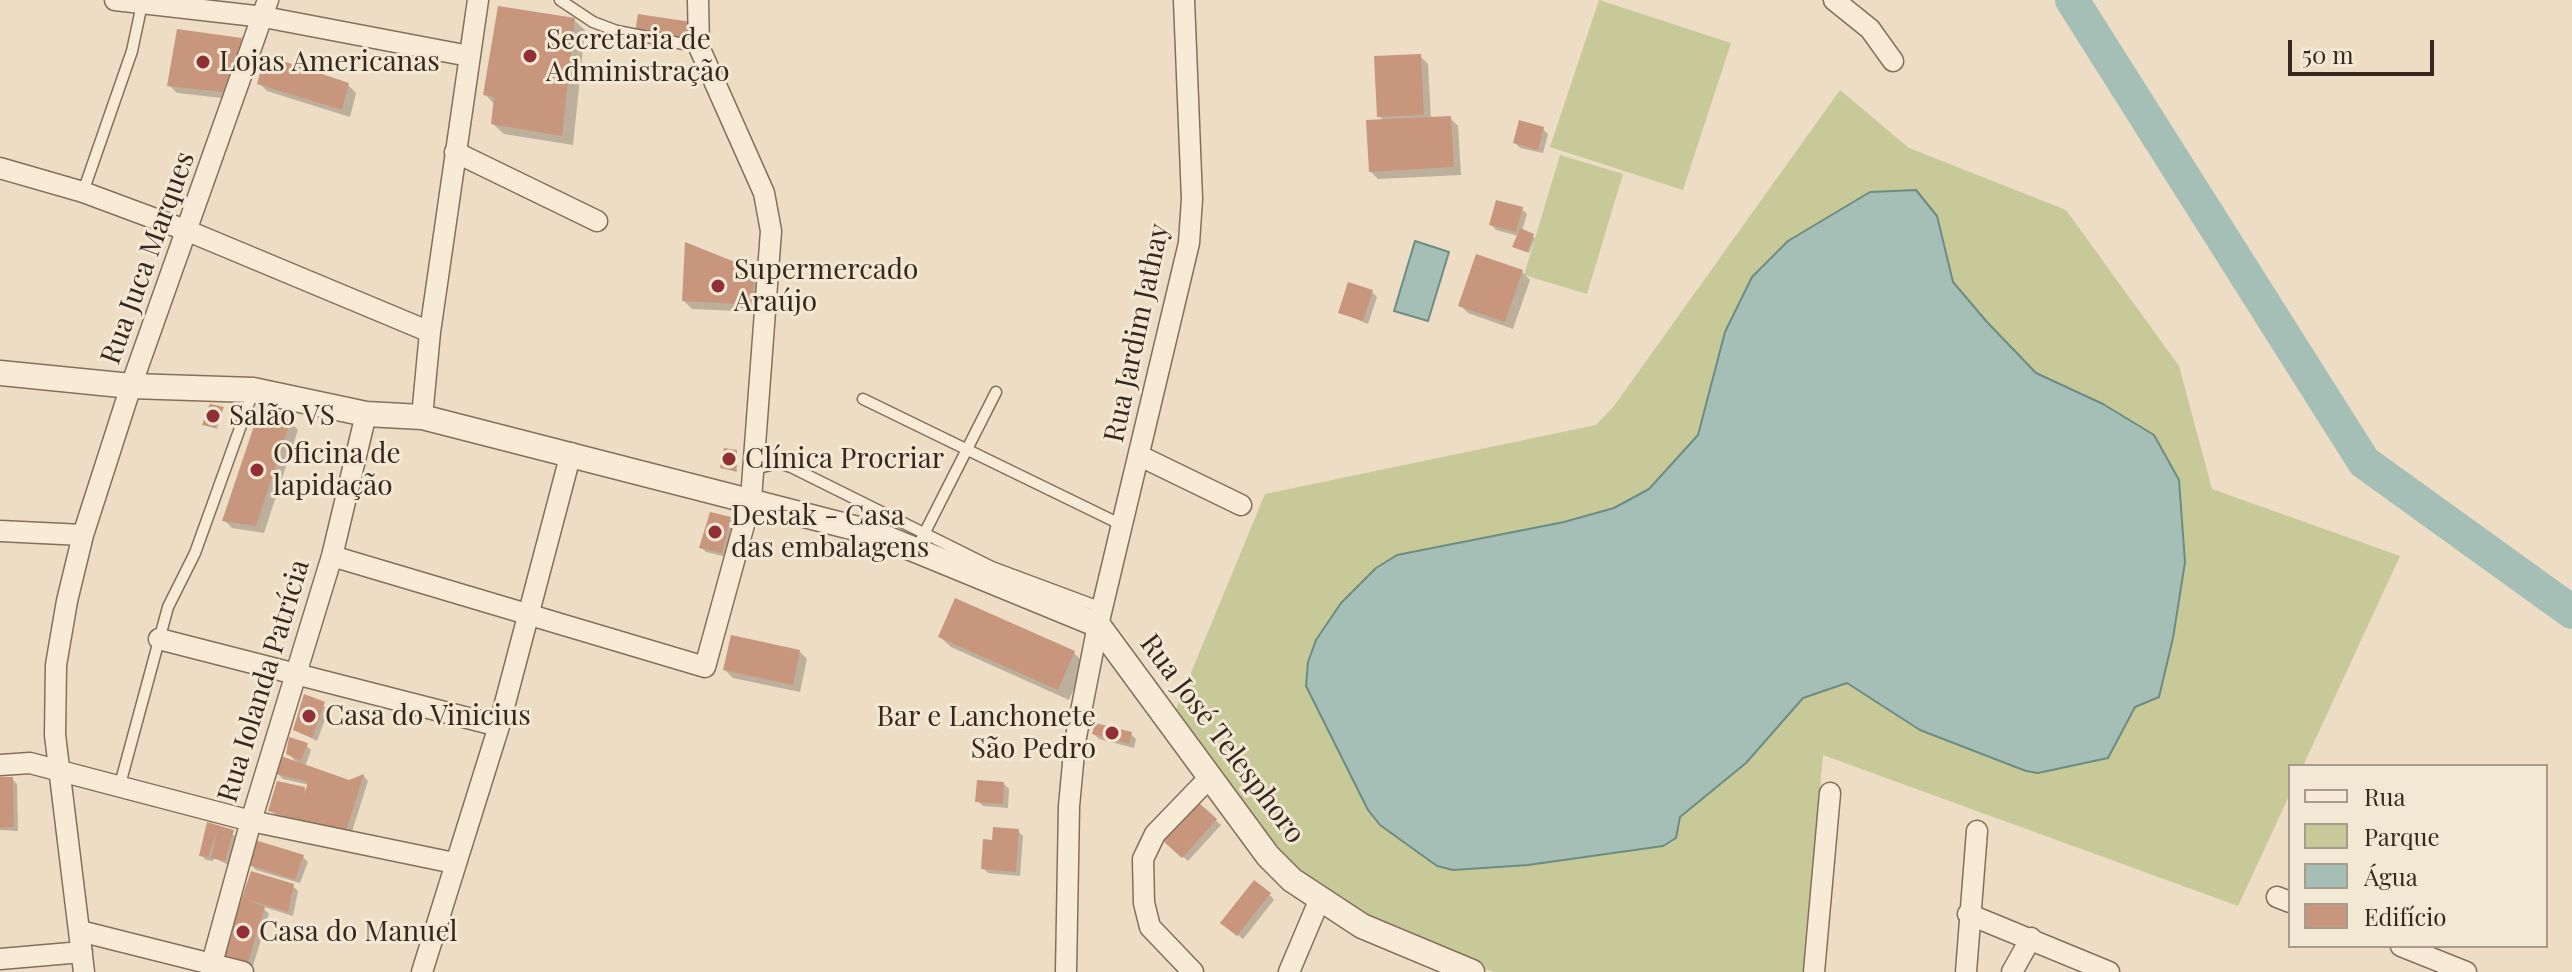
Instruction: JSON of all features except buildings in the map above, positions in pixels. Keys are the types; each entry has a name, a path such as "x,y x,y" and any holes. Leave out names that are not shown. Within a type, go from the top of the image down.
{"street":[{"path":"115,0 266,9 469,56"},
{"path":"422,417 430,332 478,0"},
{"path":"332,556 705,667 751,499 770,213 699,47 698,0"},
{"name":"Rua Jardim Jathay","path":"1066,972 1069,806 1075,742 1100,616 1124,526 1189,243 1192,199 1184,0"},
{"path":"1834,0 1870,29 1893,61"},
{"name":"Rua Juca Marques","path":"83,962 58,770 56,665 83,535 131,386 266,9"},
{"path":"455,152 597,221"},
{"path":"0,168 83,192 188,231 430,332"},
{"path":"0,373 131,386 253,390 366,414 422,417 874,533 920,542 1100,616"},
{"name":"Rua Iolanda Patrícia","path":"212,963 251,821 332,556 366,414"},
{"path":"422,972 499,726 571,453"},
{"path":"1140,456 1241,505"},
{"path":"0,531 83,535"},
{"name":"Rua José Telesphoro","path":"1100,616 1268,856 1319,901 1362,926 1472,972"},
{"path":"159,639 499,726"},
{"path":"0,765 30,763 251,821 454,863"},
{"path":"1193,972 1150,927 1144,903 1143,859 1155,834 1211,776"},
{"path":"1814,972 1830,793"},
{"path":"1966,972 1968,914 1977,831"},
{"path":"1289,972 1319,901"},
{"path":"1968,914 2109,972"},
{"path":"80,931 243,972"},
{"path":"2012,972 2031,938"},
{"path":"2406,948 2466,972"},
{"path":"0,959 47,965 83,962"}],"lane":[{"path":"560,0 593,22 617,31 699,47"},
{"path":"83,192 132,51 142,4"},
{"path":"119,788 168,607 195,553 253,390"},
{"path":"755,469 778,463 791,467 920,542 996,392"},
{"path":"863,399 1124,526"}],"green space":[{"path":"1599,0 1731,43 1683,190 1550,147"},
{"path":"1840,90 1909,148 2066,210 2179,366 2212,489 2400,556 2304,764 2288,764 2288,798 2238,906 1823,755 1803,972 1493,972 1358,919 1275,857 1174,714 1265,494 1596,425 1614,406"},
{"path":"1560,155 1623,174 1587,294 1524,275"}],"water":[{"path":"1916,190 1937,216 1953,282 1987,322 2036,373 2103,404 2154,435 2179,480 2185,562 2173,638 2159,697 2135,707 2108,758 2038,773 2026,771 1920,730 1847,683 1803,698 1746,763 1680,817 1676,838 1663,846 1528,865 1453,870 1437,866 1380,825 1368,810 1306,686 1308,662 1316,640 1341,603 1376,568 1397,555 1564,522 1614,508 1649,489 1698,435 1725,332 1752,277 1788,241 1870,192"},
{"path":"1415,241 1449,252 1428,321 1394,311"}],"waterway":[{"path":"2072,0 2364,462 2572,612"}],"place":[{"name":"Secretaria de Administração","path":"530,56"},
{"name":"Lojas Americanas","path":"203,62"},
{"name":"Supermercado Araújo","path":"718,286"},
{"name":"Salão VS","path":"213,416"},
{"name":"Clínica Procriar","path":"729,459"},
{"name":"Oficina de lapidação","path":"257,470"},
{"name":"Destak - Casa das embalagens","path":"715,532"},
{"name":"Casa do Vinicius","path":"309,716"},
{"name":"Bar e Lanchonete São Pedro","path":"1112,733"},
{"name":"Casa do Manuel","path":"243,932"}]}
